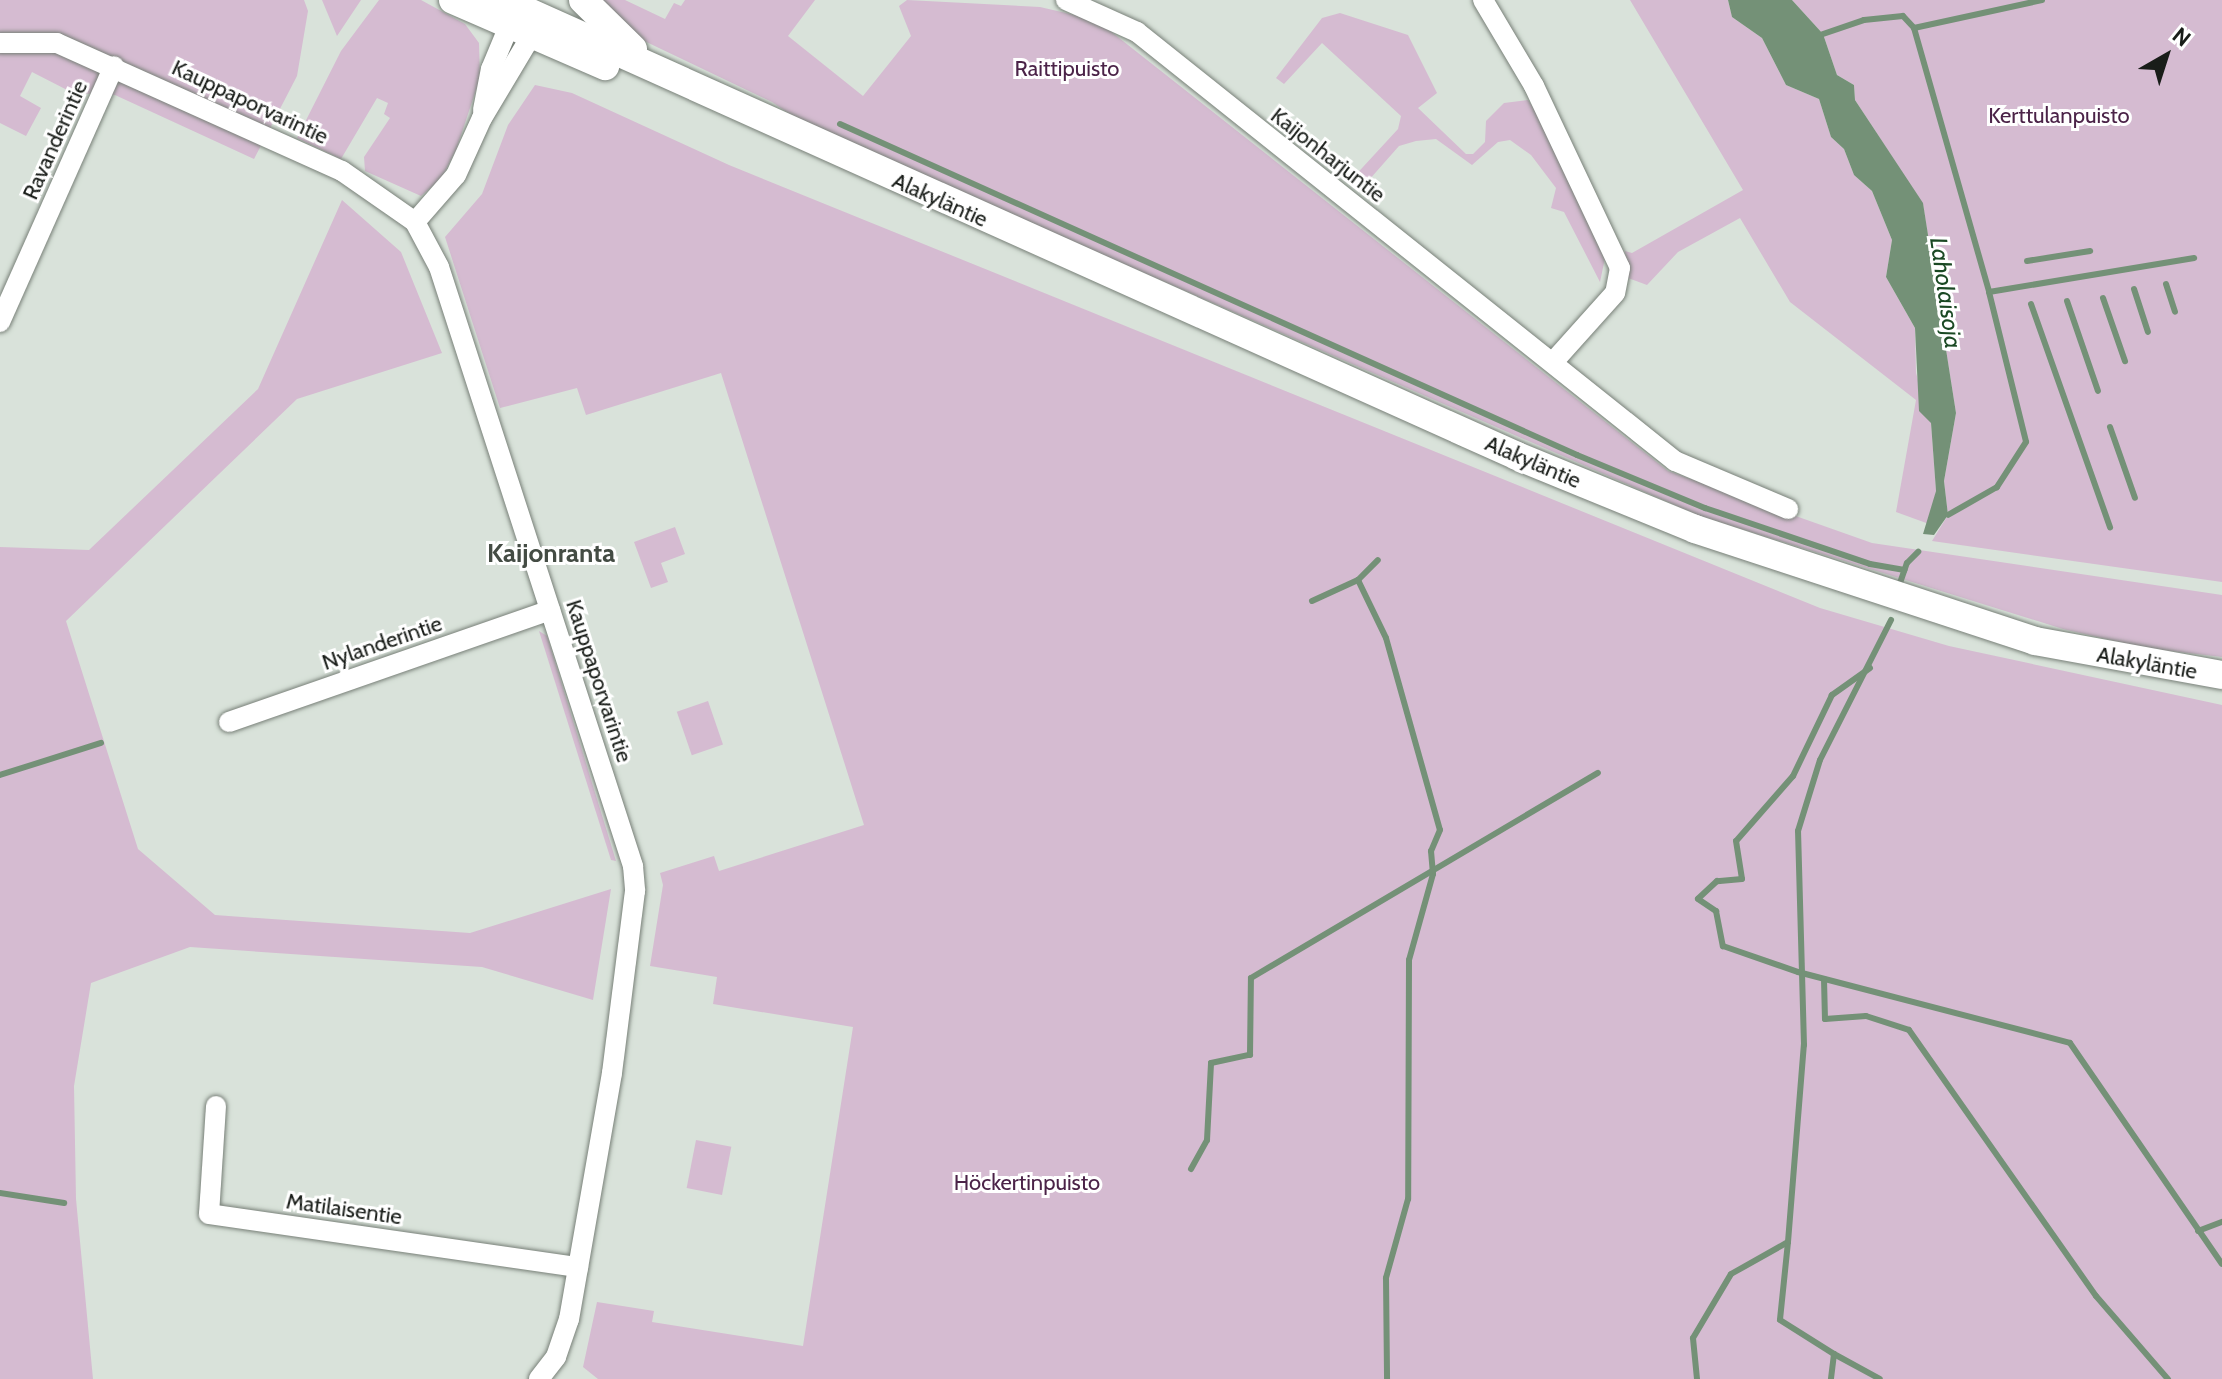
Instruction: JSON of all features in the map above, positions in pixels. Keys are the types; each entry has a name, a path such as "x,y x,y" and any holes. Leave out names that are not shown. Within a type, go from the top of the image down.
{"main road":[{"name":"Alakyläntie","path":"453,0 524,12 651,66 870,169"},
{"path":"583,0 651,66"},
{"name":"Alakyläntie","path":"524,12 1517,456 1695,529 2035,641 2222,675"}],"street":[{"name":"Kaijonharjuntie","path":"1066,0 1137,32 1675,461 1788,509"},
{"path":"1483,0 1534,86 1620,268 1615,293 1553,362"},
{"path":"415,222 456,175 482,118 491,69 524,12"},
{"name":"Kauppaporvarintie","path":"0,43 57,43 342,171 415,222 439,267 628,843 635,891 612,1073 578,1267 564,1338 539,1379"},
{"name":"Ravanderintie","path":"0,322 114,66"},
{"name":"Nylanderintie","path":"229,722 550,610"},
{"name":"Matilaisentie","path":"216,1106 209,1214 578,1267"}],"green space":[{"path":"0,0 304,0 308,11 297,76 254,159 115,95 73,93 32,72 20,96 41,108 26,136 0,123"},
{"path":"322,0 361,0 337,36"},
{"path":"379,0 421,0 465,24 479,43 480,78 456,150 441,179 421,196 365,171 364,157 390,118 384,114 388,103 377,98 341,159 297,138 341,51"},
{"name":"Raittipuisto","path":"595,0 625,0 665,19 674,3 681,6 685,0 815,0 788,36 863,96 911,36 899,6 907,0 1040,7 1083,17 1109,30 1668,471 1872,543 2222,595 2222,657 2145,648 2063,629 1700,516 806,125 772,102 636,37"},
{"path":"1630,0 1728,0 1732,17 1762,38 1786,85 1819,99 1831,137 1844,149 1854,175 1872,191 1892,240 1886,277 1915,328 1916,373 1931,423 1936,491 1929,524 1896,512 1916,400 1790,302 1740,218 1678,252 1647,285 1628,278 1625,251 1632,253 1743,190"},
{"name":"Kerttulanpuisto","path":"1792,0 2222,0 2222,582 1932,541 1948,515 1944,481 1956,413 1923,204 1855,100 1854,85 1837,75 1823,34"},
{"path":"1340,13 1408,35 1437,93 1418,108 1466,154 1473,154 1485,142 1486,121 1504,103 1528,100 1543,122 1605,258 1600,282 1564,212 1551,208 1556,188 1531,155 1510,140 1498,142 1472,165 1436,139 1416,141 1399,146 1361,189 1351,180 1398,129 1401,116 1322,43 1284,84 1276,78 1322,18"},
{"name":"Höckertinpuisto","path":"535,85 572,93 729,165 1820,608 1949,646 2222,705 2222,1379 598,1379 583,1367 597,1302 654,1311 652,1322 803,1346 853,1027 713,1004 717,977 650,966 663,885 660,873 714,856 719,871 864,825 721,373 586,415 577,388 500,408 445,237 482,194 508,125"},
{"path":"342,200 401,252 442,353 297,399 66,621 138,849 215,915 470,933 611,889 593,1000 482,967 190,947 91,983 74,1086 76,1199 93,1379 0,1379 0,547 89,550 258,389"},
{"path":"675,527 685,554 661,563 668,582 651,588 634,542"},
{"path":"539,631 547,636 616,861 611,860"},
{"path":"708,701 723,744 692,755 677,712"},
{"path":"696,1140 731,1147 722,1195 687,1188"}],"shaded area":[{"path":"1728,0 1792,0 1823,34 1837,75 1854,85 1855,100 1923,203 1956,413 1944,481 1948,515 1934,535 1923,534 1936,491 1931,423 1919,411 1915,328 1886,277 1892,240 1872,191 1854,175 1844,149 1831,137 1819,99 1786,85 1762,38 1732,17"}],"waterway":[{"path":"1914,28 2042,0"},
{"path":"1823,34 1864,20 1903,16 1914,28 1989,292 2026,442 1997,487 1948,515"},
{"path":"840,124 1577,455 1705,508 1870,564 1904,570"},
{"path":"2027,261 2090,251"},
{"path":"1989,292 2194,258"},
{"path":"2166,284 2175,312"},
{"path":"2134,289 2148,332"},
{"path":"2103,298 2125,361"},
{"path":"2067,301 2098,391"},
{"path":"2031,304 2110,527"},
{"path":"2110,427 2135,498"},
{"path":"1900,583 1907,563 1918,552"},
{"path":"1312,601 1358,580 1378,560"},
{"path":"1358,580 1386,638 1440,830 1431,851 1433,874 1409,960 1408,1199 1386,1278 1387,1379"},
{"path":"1697,1379 1693,1338 1731,1274 1788,1242 1804,1045 1798,831 1820,760 1891,620"},
{"path":"1870,668 1832,695 1793,776 1736,841 1742,879 1717,881 1698,899 1716,911 1723,946 1798,972 2070,1043 2222,1264"},
{"path":"0,775 101,743"},
{"path":"1191,1169 1207,1140 1211,1063 1250,1055 1251,978 1598,773"},
{"path":"1824,979 1825,1019 1866,1016 1909,1030 2096,1296 2168,1379"},
{"path":"0,1193 64,1203"},
{"path":"2198,1231 2222,1222"},
{"path":"1788,1242 1780,1320 1834,1354 1831,1379"},
{"path":"1834,1354 1880,1379"}],"district":[{"name":"Kaijonranta","path":"551,554"}],"water label":[{"name":"Laholaisoja","path":"1946,293"}]}
